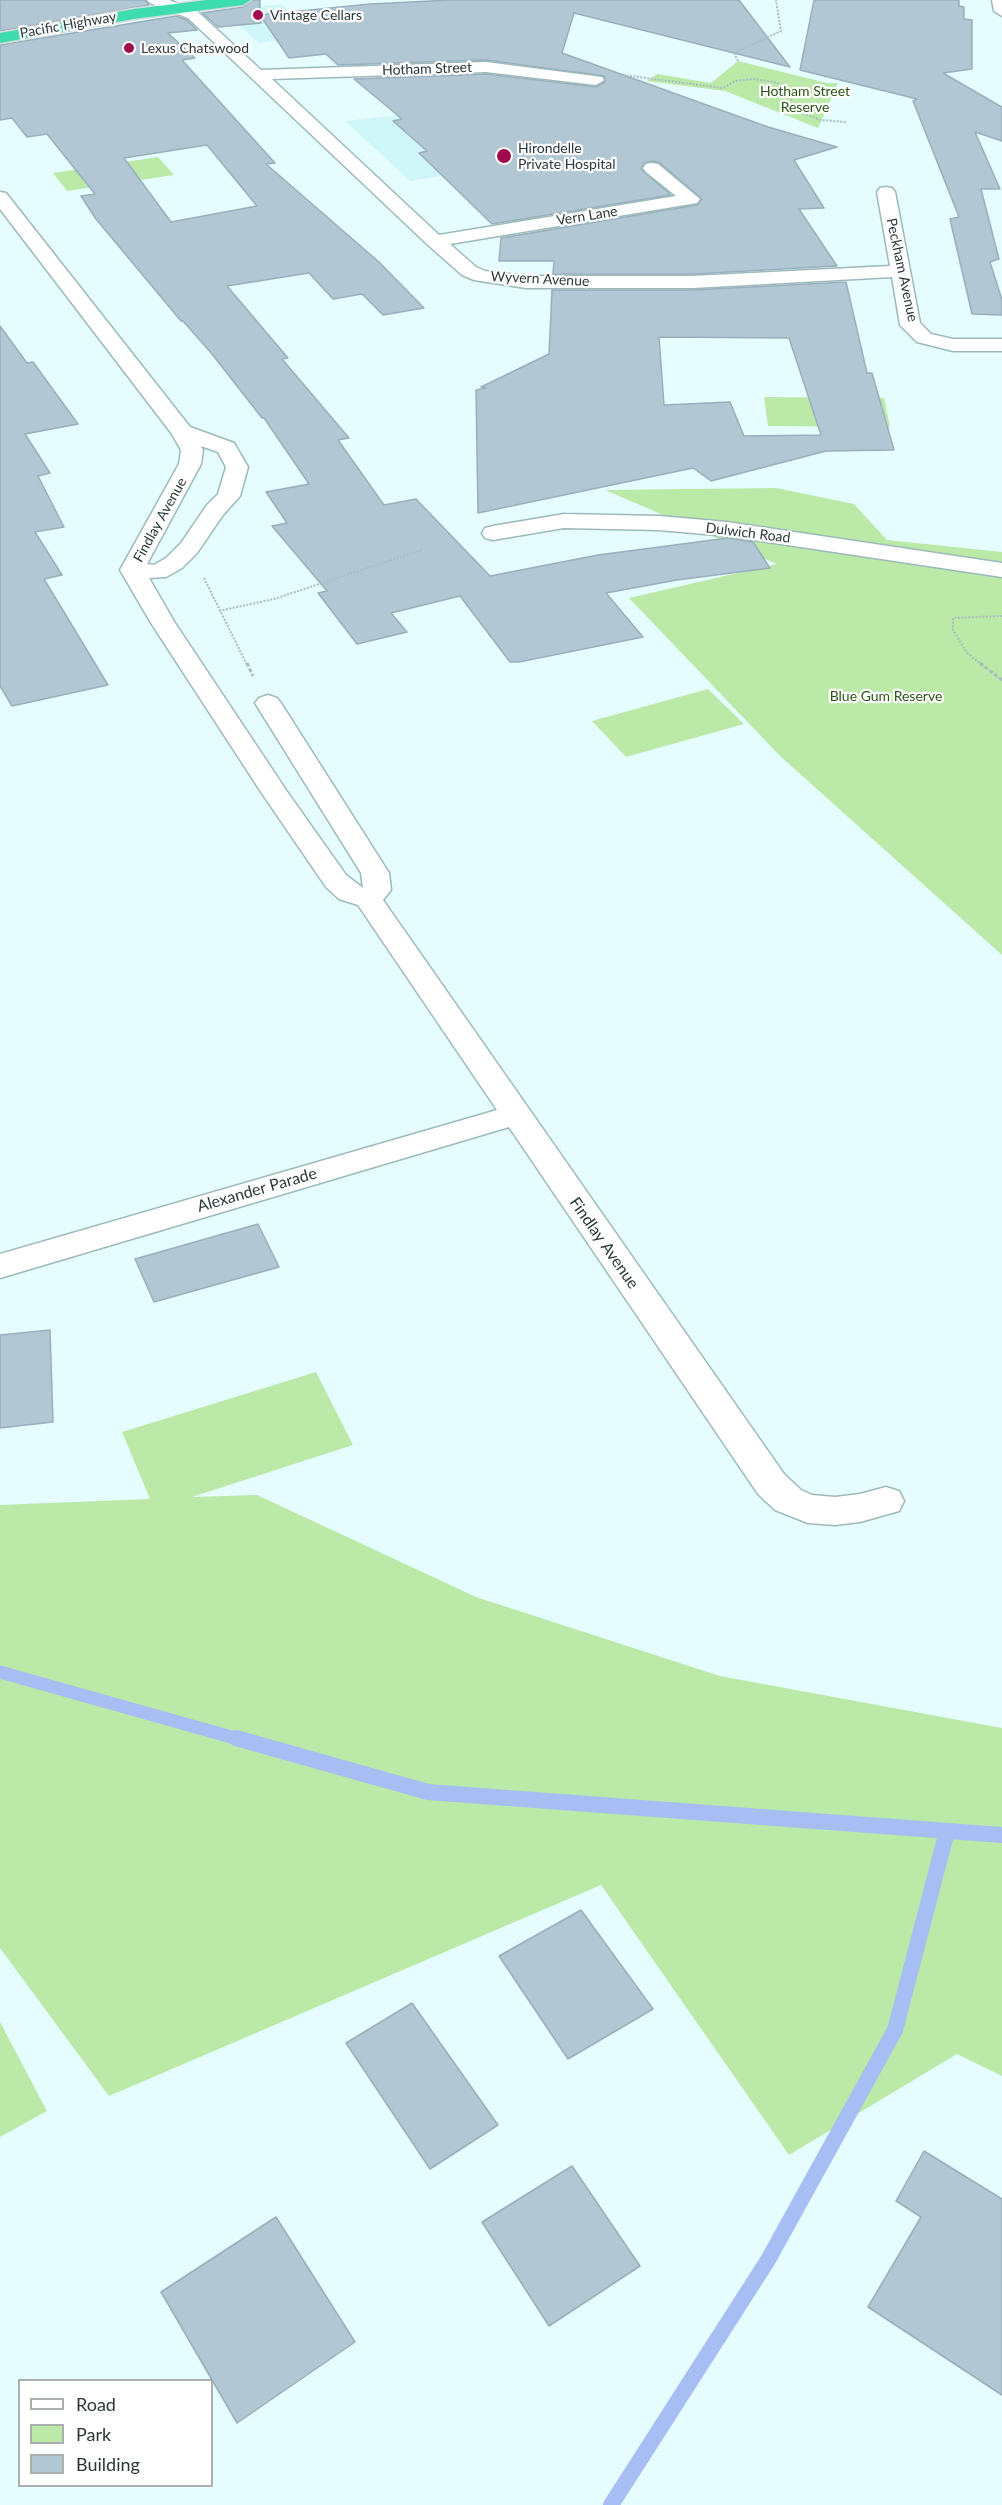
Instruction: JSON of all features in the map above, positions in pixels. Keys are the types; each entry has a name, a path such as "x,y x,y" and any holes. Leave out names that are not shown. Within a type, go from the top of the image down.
{"highway":[{"name":"Pacific Highway","path":"0,27 164,2 243,0"},
{"name":"Pacific Highway","path":"0,38 164,2"}],"street":[{"path":"1000,0 1002,11"},
{"name":"Wyvern Avenue","path":"164,2 193,15 469,271 501,280 693,282 899,271"},
{"name":"Hotham Street","path":"259,75 486,67 596,80"},
{"name":"Vern Lane","path":"435,241 691,199 652,168"},
{"name":"Peckham Avenue","path":"886,192 910,325 924,338 953,345 1002,345"},
{"name":"Findlay Avenue","path":"0,197 182,432 192,450 190,465 132,570 163,623 254,762 336,881 349,893 368,899 514,1115 771,1484 788,1500 808,1509 860,1508 886,1502"},
{"path":"132,570 158,572 174,563 189,549 215,510 228,496 237,467 226,448 182,432"},
{"name":"Dulwich Road","path":"493,533 564,521 659,523 727,529 1002,570"},
{"path":"268,703 375,873 377,890 368,899"},
{"name":"Alexander Parade","path":"0,1266 514,1115"}],"path":[{"path":"738,61 734,53 781,31 776,0"},
{"path":"596,80 618,75 723,88 735,81 753,79 774,82 790,88 792,106 795,111 821,120 846,122"},
{"path":"189,549 207,553 200,570 268,703"},
{"path":"219,611 274,599 422,550"},
{"path":"1002,616 953,618 953,630 967,652 1002,680"}],"shaded area":[{"path":"282,4 307,36 259,43 222,11"},
{"name":"Hirondelle Private Hospital","path":"520,102 581,121 675,193 619,204 594,183 537,160 410,181 345,121"}],"green space":[{"name":"Hotham Street Reserve","path":"738,61 827,83 838,83 818,128 725,91 647,81 657,74 711,83"},
{"path":"158,157 174,175 67,191 53,173"},
{"path":"764,397 884,398 890,427 768,426"},
{"name":"Blue Gum Reserve","path":"776,488 854,504 887,540 1002,552 1002,955 780,756 629,598 777,564 605,490"},
{"path":"708,689 744,724 626,757 592,721"},
{"path":"316,1372 353,1445 192,1497 257,1495 476,1597 720,1676 1002,1728 1002,2076 957,2054 789,2155 601,1885 109,2096 0,1948 0,1505 150,1499 122,1432"},
{"path":"0,2022 47,2111 0,2137"}],"building":[{"path":"0,0 145,0 149,5 0,31"},
{"path":"253,0 260,0 261,23 218,27 202,13 243,7"},
{"path":"451,0 739,0 790,67 574,13 562,53 768,127 837,147 794,160 824,208 799,209 837,266 693,274 553,274 554,261 499,261 501,238 697,205 702,199 659,162 652,161 644,163 641,169 671,195 492,224 419,153 427,151 393,121 402,119 354,79 486,74 596,87 605,82 604,76 486,60 338,65 326,54 289,58 260,15 370,4"},
{"path":"814,0 959,0 959,6 964,7 964,19 972,20 972,69 943,73 1002,107 1002,141 975,132 1000,189 981,189 999,259 990,262 1002,300 1002,315 972,314 950,219 959,217 913,101 917,99 800,70"},
{"path":"176,16 187,20 197,30 168,33 195,58 182,60 275,163 266,164 379,262 424,308 383,315 362,294 333,299 309,273 227,286 288,358 282,359 349,438 338,440 384,505 416,499 490,576 598,555 728,538 753,542 770,568 677,580 606,593 643,637 519,662 510,662 460,596 391,613 407,632 357,644 318,593 327,591 272,526 287,523 266,492 309,484 264,418 96,219 81,196 95,194 47,134 27,137 12,118 0,120 0,45","holes":["207,145 257,206 171,222 124,158"]},
{"path":"846,282 867,373 872,373 894,450 826,451 711,481 693,468 478,513 476,390 486,388 481,387 549,354 552,290 693,290","holes":["659,337 789,338 821,435 744,436 730,402 664,405"]},
{"path":"0,326 27,363 33,362 78,424 25,434 50,473 38,476 64,527 35,532 62,575 44,579 108,685 12,706 0,686"},
{"path":"258,1224 279,1267 154,1302 135,1259"},
{"path":"50,1330 53,1422 0,1428 0,1335"},
{"path":"581,1910 653,2009 568,2059 499,1956"},
{"path":"412,2003 498,2125 430,2169 346,2043"},
{"path":"924,2151 1002,2199 1002,2395 868,2307 921,2217 896,2201"},
{"path":"572,2166 640,2266 549,2326 482,2222"},
{"path":"276,2217 355,2342 237,2423 161,2292"}],"waterway":[{"path":"0,1672 242,1740"},
{"path":"236,1738 428,1792 1002,1835"},
{"path":"611,2505 768,2260 895,2030 947,1831"}],"place":[{"name":"Vintage Cellars","path":"258,15"},
{"name":"Lexus Chatswood","path":"129,48"},
{"name":"Hirondelle Private Hospital","path":"504,156"}]}
